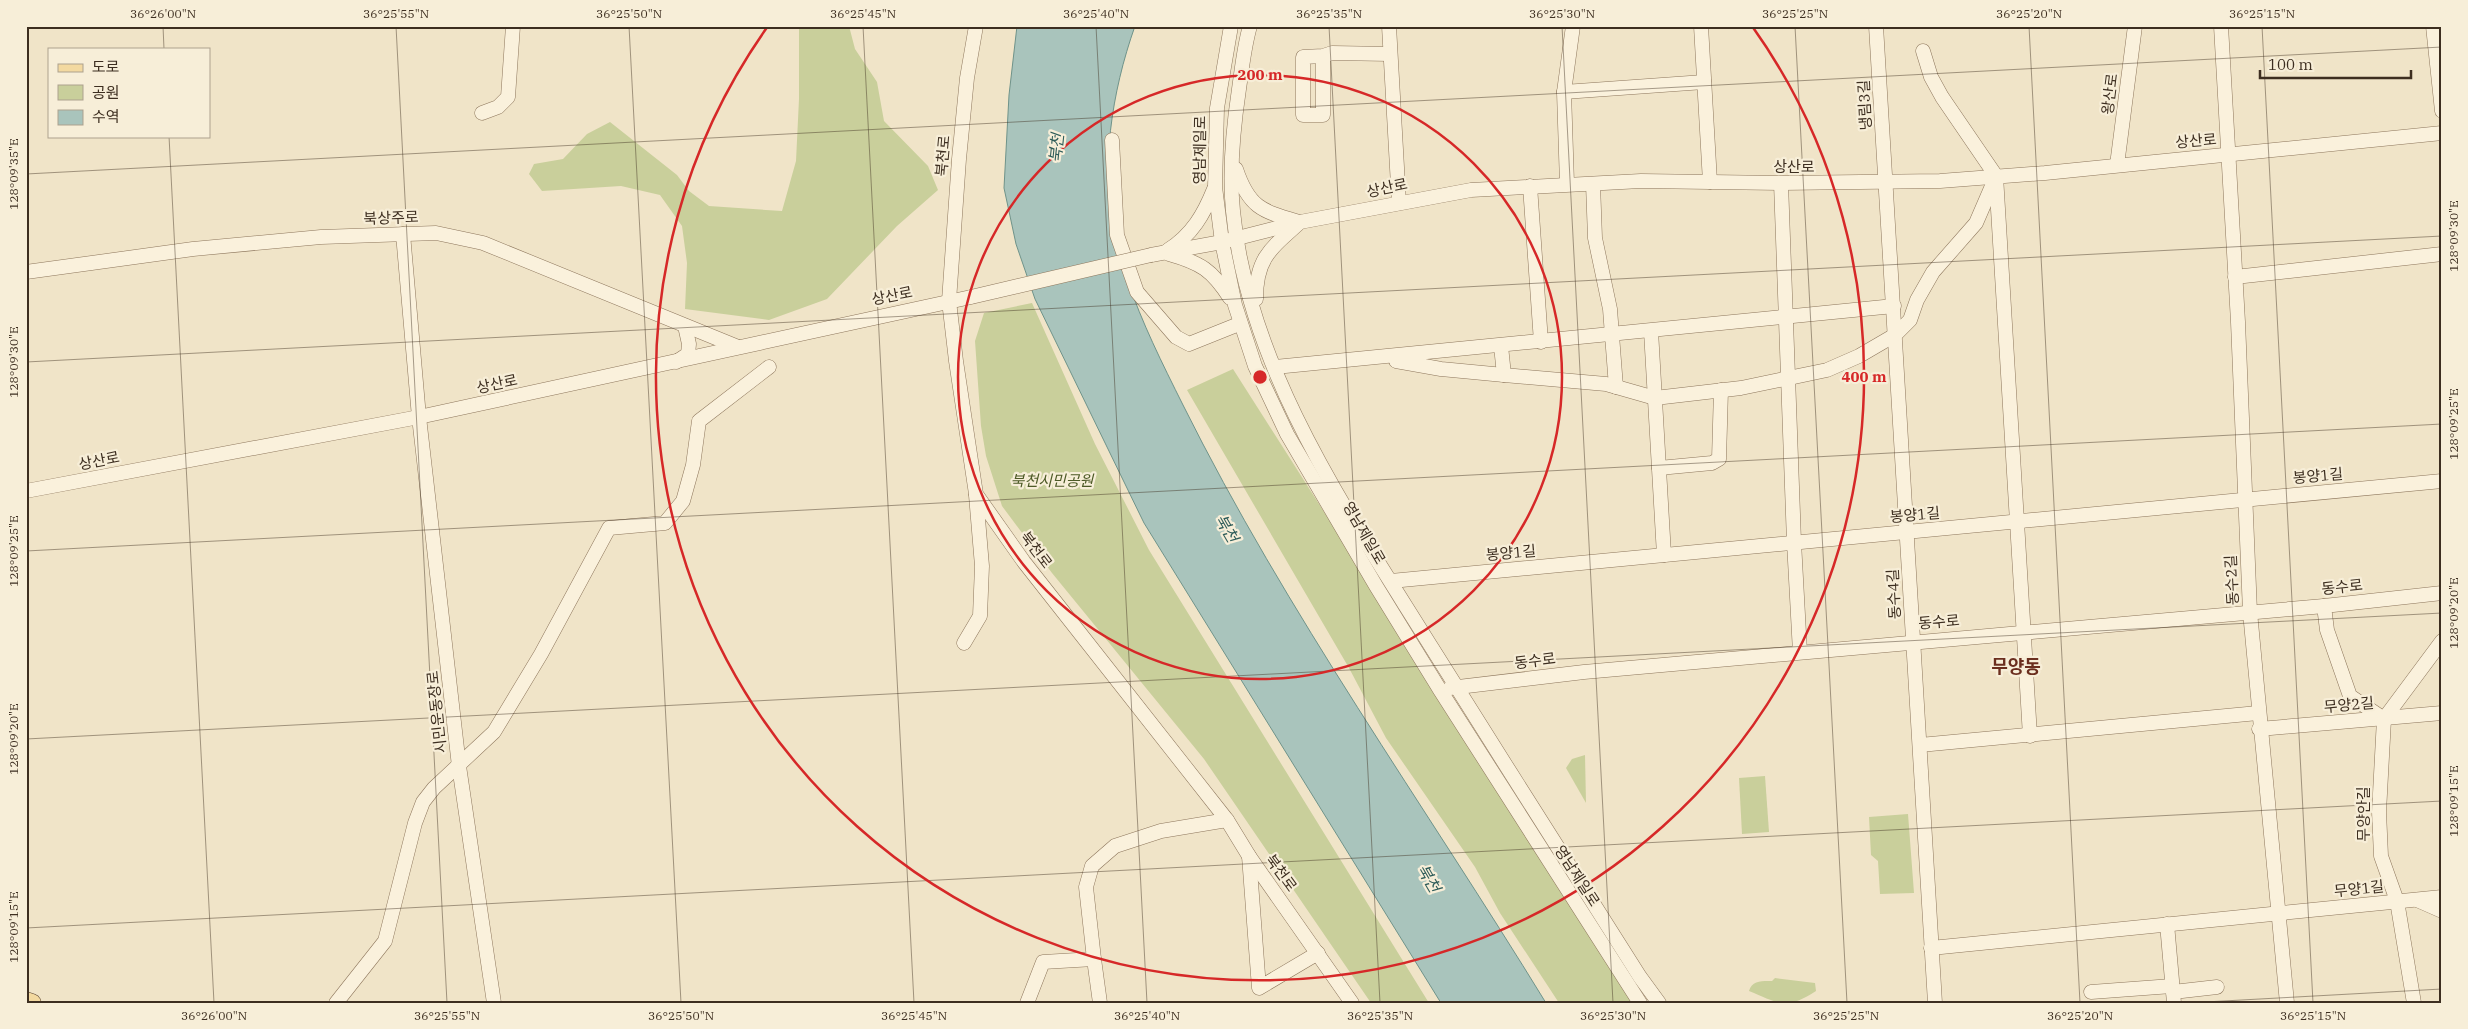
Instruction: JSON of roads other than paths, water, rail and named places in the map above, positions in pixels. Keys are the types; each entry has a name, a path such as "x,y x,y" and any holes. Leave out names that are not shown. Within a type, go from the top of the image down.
{"main road":[{"path":"26,1001 32,1003"}],"street":[{"path":"482,113 498,108 508,97 513,26"},
{"name":"북천로","path":"976,26 967,78 949,301 976,494 1024,562 1228,820 1249,856 1352,1003"},
{"name":"영남제일로","path":"1231,26 1217,108 1215,187 1222,242 1239,324 1255,366 1287,434 1440,690 1640,1003"},
{"name":"영남제일로","path":"1250,26 1236,114 1232,158 1232,208 1236,238 1256,320 1275,367 1306,434 1391,581 1634,969 1659,1003"},
{"path":"1389,26 1399,202"},
{"path":"1567,184 1564,92 1572,26"},
{"path":"1701,26 1710,182"},
{"name":"냉림3길","path":"1876,26 1886,182"},
{"name":"왕산로","path":"2117,165 2135,26"},
{"name":"동수2길","path":"2222,26 2250,612 2259,729 2287,1003"},
{"path":"2433,26 2442,111"},
{"path":"1922,51 1931,77 1942,97 1996,176 2030,736"},
{"path":"1323,56 1332,53 1390,54"},
{"path":"1564,92 1704,82"},
{"name":"상산로","path":"26,491 419,417 675,363 738,346 971,297 1157,254 1222,242 1300,222 1399,202 1472,190 1567,184 1886,182 1996,176 2442,133"},
{"path":"1112,140 1117,235 1137,292 1176,337 1189,344 1239,324"},
{"path":"1232,158 1242,187 1253,201 1265,212 1300,222"},
{"path":"1377,358 1441,369 1606,384 1655,398 1789,379 1827,370 1859,356 1895,335 1910,320 1917,300 1933,272 1976,223 1996,176"},
{"name":"동수4길","path":"1886,182 1935,1003"},
{"path":"1781,183 1794,542 1800,652"},
{"path":"1593,184 1595,238 1610,309 1616,387"},
{"path":"1530,186 1541,342"},
{"path":"1157,254 1180,242 1197,224 1206,212 1215,187"},
{"path":"1256,320 1258,271 1272,248 1300,222"},
{"name":"북상주로","path":"26,272 193,249 321,237 436,232 483,243 738,346"},
{"name":"시민운동장로","path":"403,234 419,417 459,766 494,1003"},
{"path":"1157,254 1205,267 1217,278 1235,305"},
{"path":"2235,278 2442,254"},
{"path":"1275,367 1894,306"},
{"path":"675,363 688,354 690,344 685,326"},
{"path":"1651,331 1664,555"},
{"path":"1502,346 1504,375"},
{"path":"336,1003 385,941 415,824 423,802 434,788 494,732 541,654 609,528 665,523 683,501 693,465 699,421 769,367"},
{"path":"1659,468 1712,463 1719,458 1721,390"},
{"name":"봉양1길","path":"1391,581 2442,481"},
{"path":"964,643 980,616 982,566 976,494"},
{"name":"동수로","path":"1440,690 1584,672 1913,641 2324,606 2442,592"},
{"path":"2324,606 2326,630 2350,696 2384,719 2442,640"},
{"path":"1920,745 2258,713"},
{"name":"무양2길","path":"2259,729 2442,713"},
{"name":"무양안길","path":"2384,719 2378,812 2381,856 2397,901 2414,1003"},
{"path":"1100,1003 1086,887 1092,866 1114,846 1161,831 1228,820"},
{"path":"1249,856 1259,988 1318,953"},
{"name":"무양1길","path":"1931,948 2442,897"},
{"path":"2415,899 2442,911"},
{"path":"2168,924 2173,993"},
{"path":"1028,1003 1043,962 1094,959"},
{"path":"2091,992 2173,993 2217,987"}],"water":[{"name":"북천","path":"1017,26 1135,26 1114,104 1110,130 1108,184 1114,243 1139,311 1183,405 1223,483 1266,559 1311,634 1546,1003 1441,1003 1144,523 1035,299 1016,244 1004,188 1009,95"}],"district":[{"name":"무양동","path":"2016,667"}],"park label":[{"name":"북천시민공원","path":"1052,481"}]}
